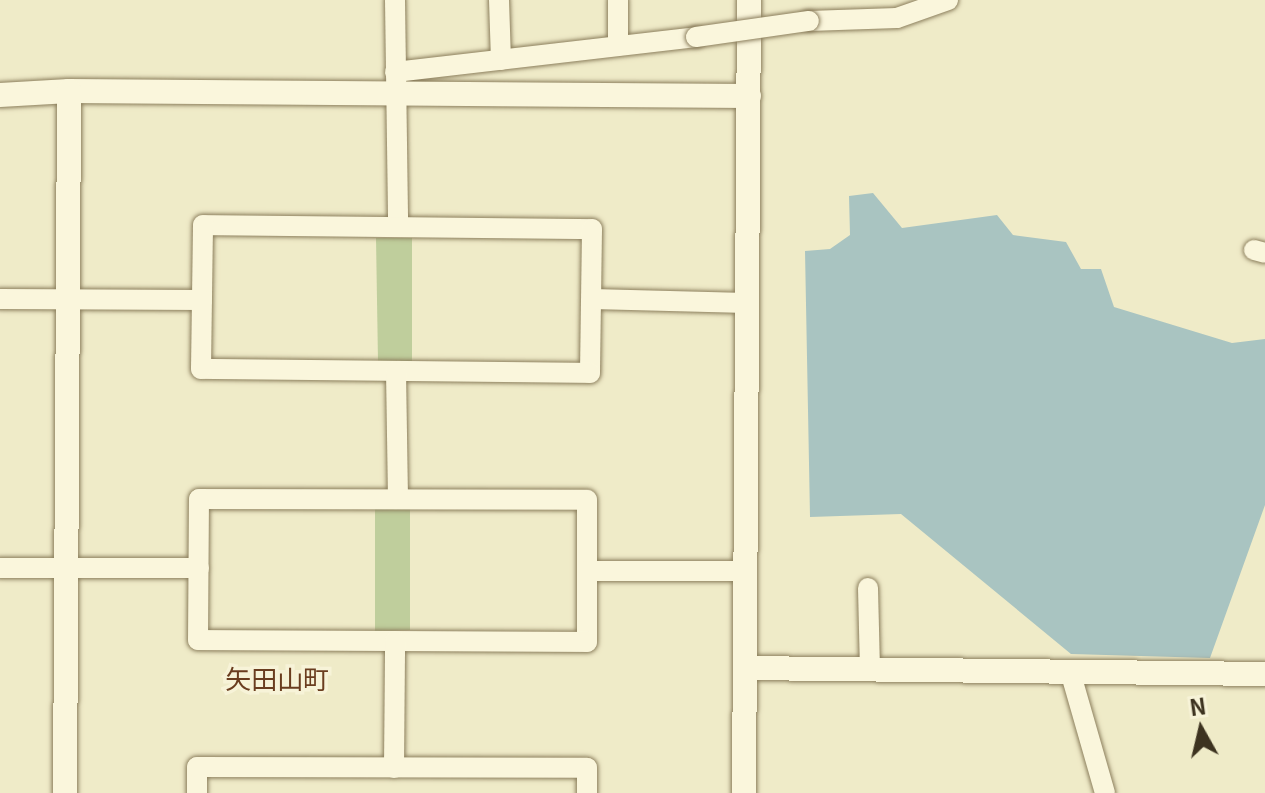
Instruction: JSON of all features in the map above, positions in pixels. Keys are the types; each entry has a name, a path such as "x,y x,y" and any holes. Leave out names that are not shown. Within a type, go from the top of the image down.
{"street":[{"path":"395,0 398,227"},
{"path":"499,0 501,60"},
{"path":"618,0 618,46"},
{"path":"744,793 749,0"},
{"path":"395,83 501,60 809,21 897,18 948,0"},
{"path":"0,95 395,83 749,96"},
{"path":"65,793 69,91"},
{"path":"203,225 592,229 592,299 590,373 201,369 203,225"},
{"path":"0,299 202,300"},
{"path":"592,299 747,303"},
{"path":"396,371 398,499"},
{"path":"199,499 398,499 587,500 587,642 198,640 199,499"},
{"path":"0,568 199,568"},
{"path":"587,571 746,571"},
{"path":"868,588 870,669"},
{"path":"394,768 395,641"},
{"path":"745,668 1265,674"},
{"path":"1070,671 1105,793"},
{"path":"197,793 197,767 587,768 587,793"}],"green space":[{"path":"376,238 412,238 412,361 378,361"},
{"path":"375,507 410,507 410,630 375,631"}],"water":[{"path":"873,193 902,228 997,215 1013,235 1066,242 1081,269 1101,269 1114,307 1232,343 1265,339 1265,505 1210,658 1071,654 901,514 810,517 805,251 830,249 850,235 849,196"}],"district":[{"name":"矢田山町","path":"277,678"}]}
